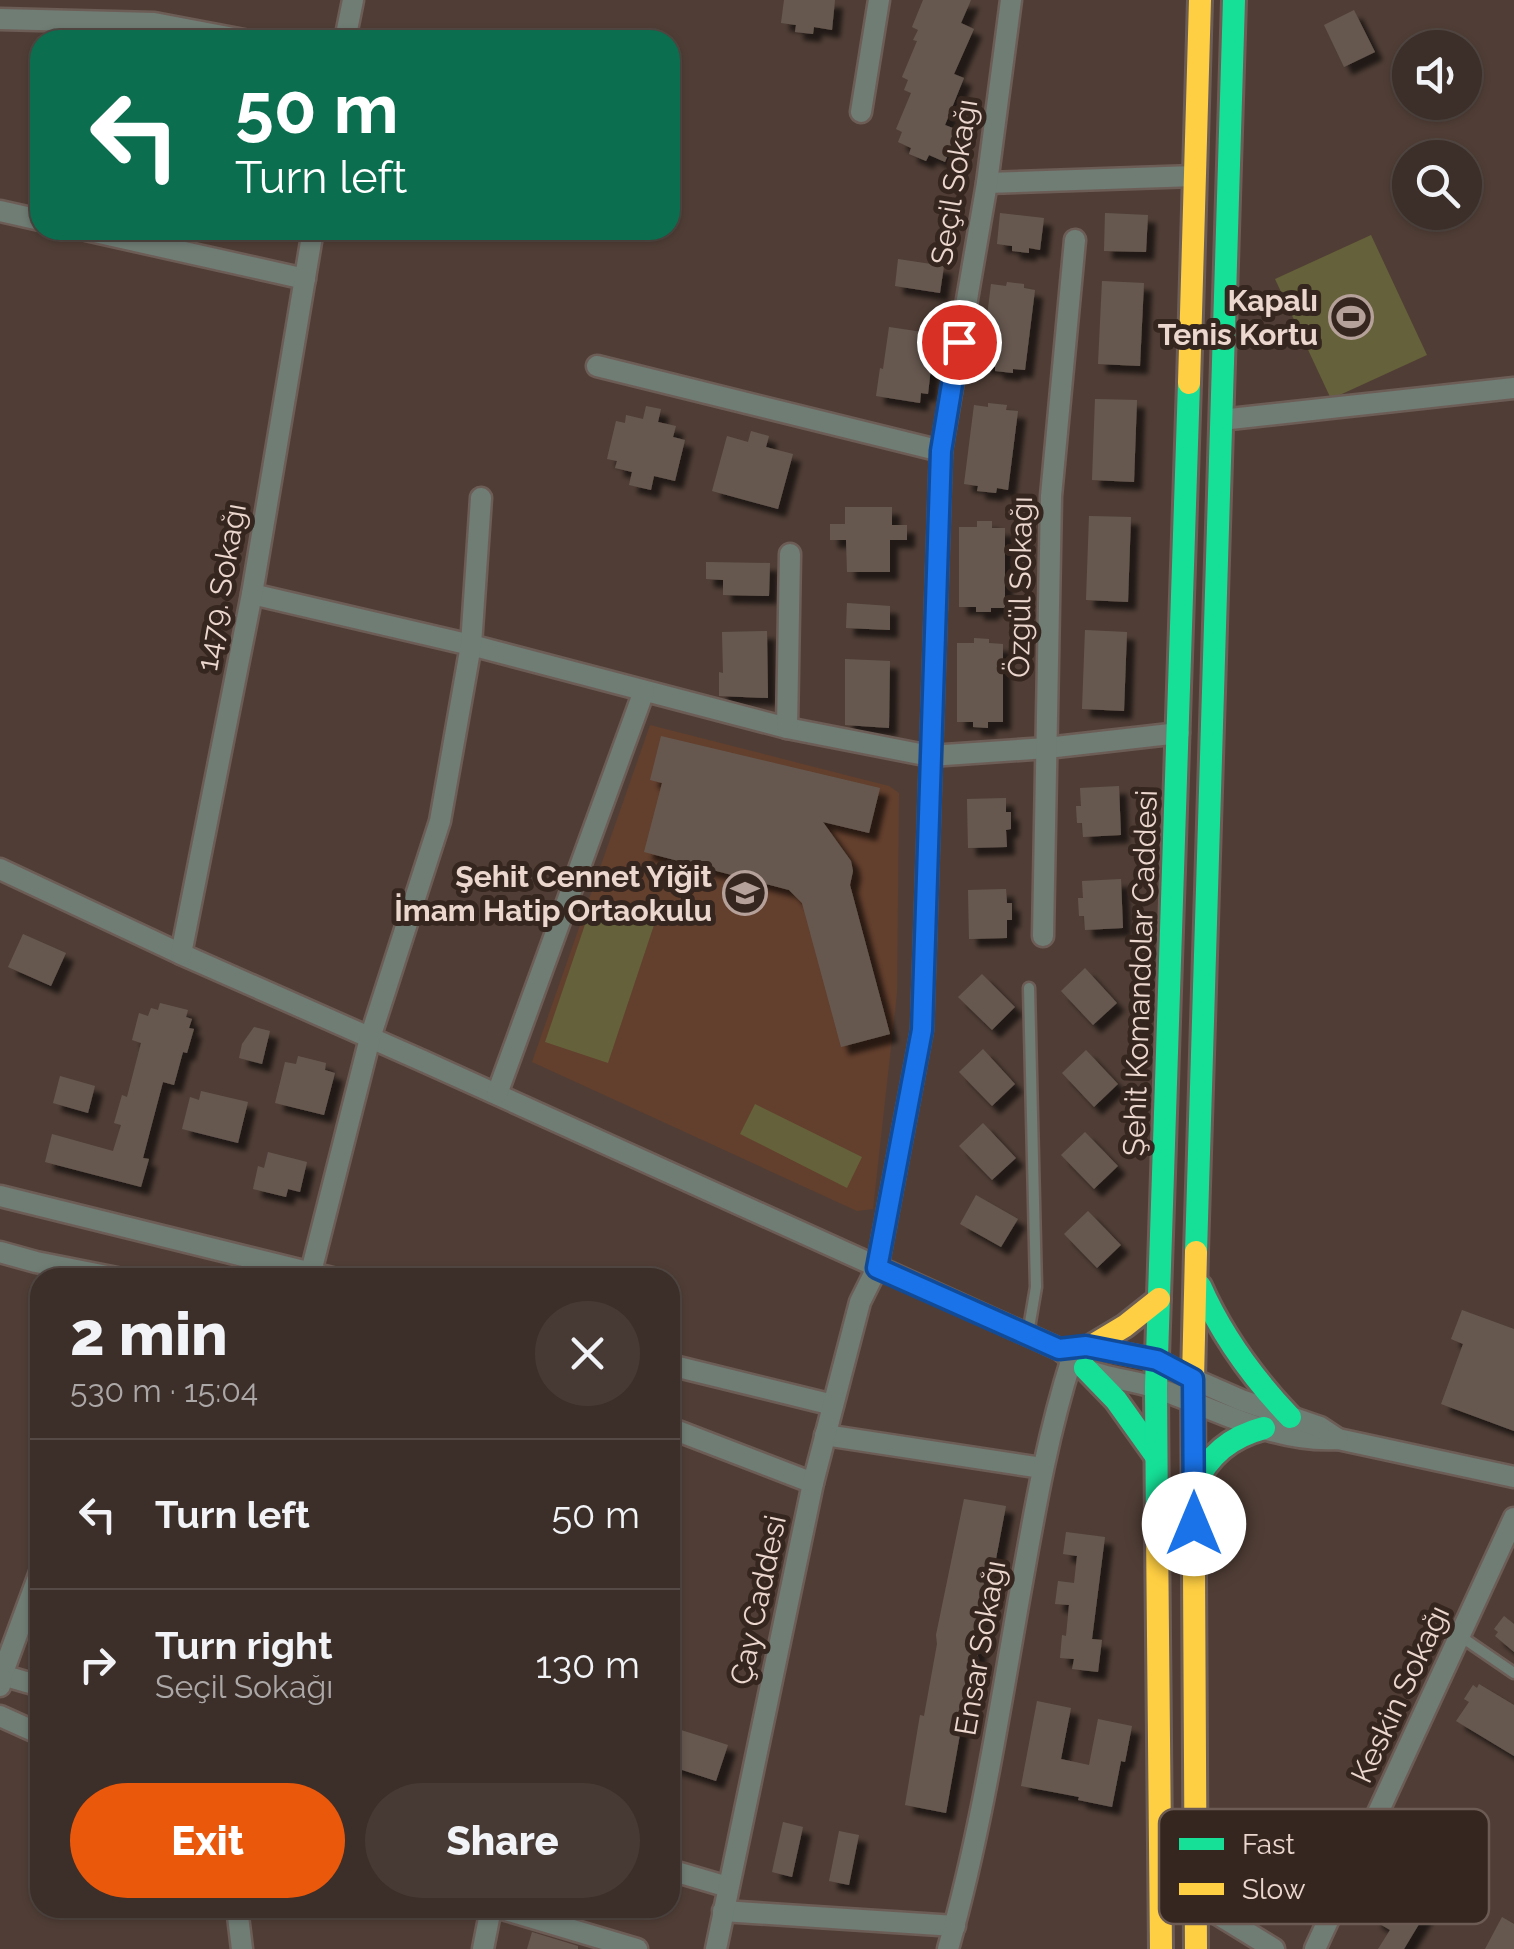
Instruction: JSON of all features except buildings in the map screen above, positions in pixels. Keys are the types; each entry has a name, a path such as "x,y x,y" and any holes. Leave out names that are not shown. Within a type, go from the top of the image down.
{"main road":[{"name":"Şehit Komandolar Caddesi","path":"1159,1826 1156,1387 1200,0"},
{"path":"1196,1809 1195,1274 1234,0"},
{"path":"1195,1274 1231,1347 1290,1417"},
{"path":"1156,1456 1116,1400 1076,1356 1126,1326 1160,1299"},
{"path":"1194,1486 1207,1462 1224,1443 1264,1428"},
{"name":"Şehit Komandolar Caddesi","path":"1160,1924 1160,1949"}],"street":[{"path":"154,23 156,0"},
{"path":"347,30 353,0"},
{"path":"861,112 879,0"},
{"name":"Seçil Sokağı","path":"877,1268 922,1030 941,451 986,182 1011,0"},
{"path":"0,19 154,23 191,30"},
{"path":"986,182 1194,176"},
{"path":"0,211 30,218"},
{"path":"130,240 304,279"},
{"name":"1479. Sokağı","path":"181,954 252,594 311,240"},
{"name":"Özgül Sokağı","path":"1042,936 1051,496 1075,240"},
{"path":"597,366 941,451"},
{"path":"1221,420 1514,388"},
{"path":"314,1268 370,1038 440,821 471,646 481,498"},
{"path":"787,728 790,554"},
{"path":"252,594 787,728 930,756 1179,733"},
{"path":"497,1094 644,690"},
{"path":"0,869 1076,1356 1156,1387 1241,1400 1320,1427 1338,1439"},
{"path":"0,1196 289,1268"},
{"path":"0,1252 66,1268"},
{"name":"Çay Caddesi","path":"716,1949 813,1483 860,1302 877,1268"},
{"path":"1076,1356 1157,1360 1230,1418 1264,1428 1314,1440 1338,1439 1514,1477"},
{"name":"Ensar Sokağı","path":"948,1949 990,1770 1042,1468 1057,1404 1076,1356"},
{"path":"680,1367 834,1404"},
{"path":"680,1432 813,1483"},
{"path":"826,1436 1042,1468"},
{"name":"Keskin Sokağı","path":"1379,1809 1514,1518"},
{"path":"30,1600 1,1680 30,1684"},
{"path":"0,1716 30,1730"},
{"path":"680,1873 728,1887"},
{"path":"723,1912 955,1926"},
{"path":"238,1918 242,1949"},
{"path":"483,1949 492,1918"},
{"path":"530,1918 637,1949"},
{"path":"1233,1924 1274,1949"},
{"name":"Keskin Sokağı","path":"1314,1949 1326,1924"}],"lane":[{"path":"1028,1335 1036,1288 1030,988"},
{"path":"1460,1636 1514,1673"}],"shaded area":[{"name":"Kapalı Tenis Kortu","path":"1371,235 1427,355 1331,399 1275,279"},
{"name":"Şehit Cennet Yiğit İmam Hatip Ortaokulu","path":"650,725 889,786 899,793 897,993 873,1209 857,1211 532,1062"},
{"path":"593,901 655,922 608,1063 545,1042"},
{"path":"755,1104 862,1157 847,1188 740,1134"}],"traffic: fast":[{"path":"1196,1252 1234,0"},
{"path":"1157,1530 1156,1387 1189,383"},
{"path":"1200,1286 1239,1356 1290,1417"},
{"path":"1085,1368 1116,1400 1156,1456"},
{"path":"1194,1486 1206,1465 1222,1449 1241,1436 1264,1428"}],"traffic: slow":[{"path":"1189,383 1200,0"},
{"path":"1195,1809 1196,1252"},
{"path":"1090,1347 1159,1299"},
{"path":"1157,1530 1160,1809"},
{"path":"1161,1924 1161,1949"},
{"path":"1196,1924 1196,1949"}],"place":[{"name":"Kapalı Tenis Kortu","path":"1351,317"},
{"name":"Şehit Cennet Yiğit İmam Hatip Ortaokulu","path":"745,893"}],"route":[{"path":"959,342 941,451 922,1030 877,1268 1059,1349 1086,1346 1157,1360 1193,1379 1194,1524"}]}
